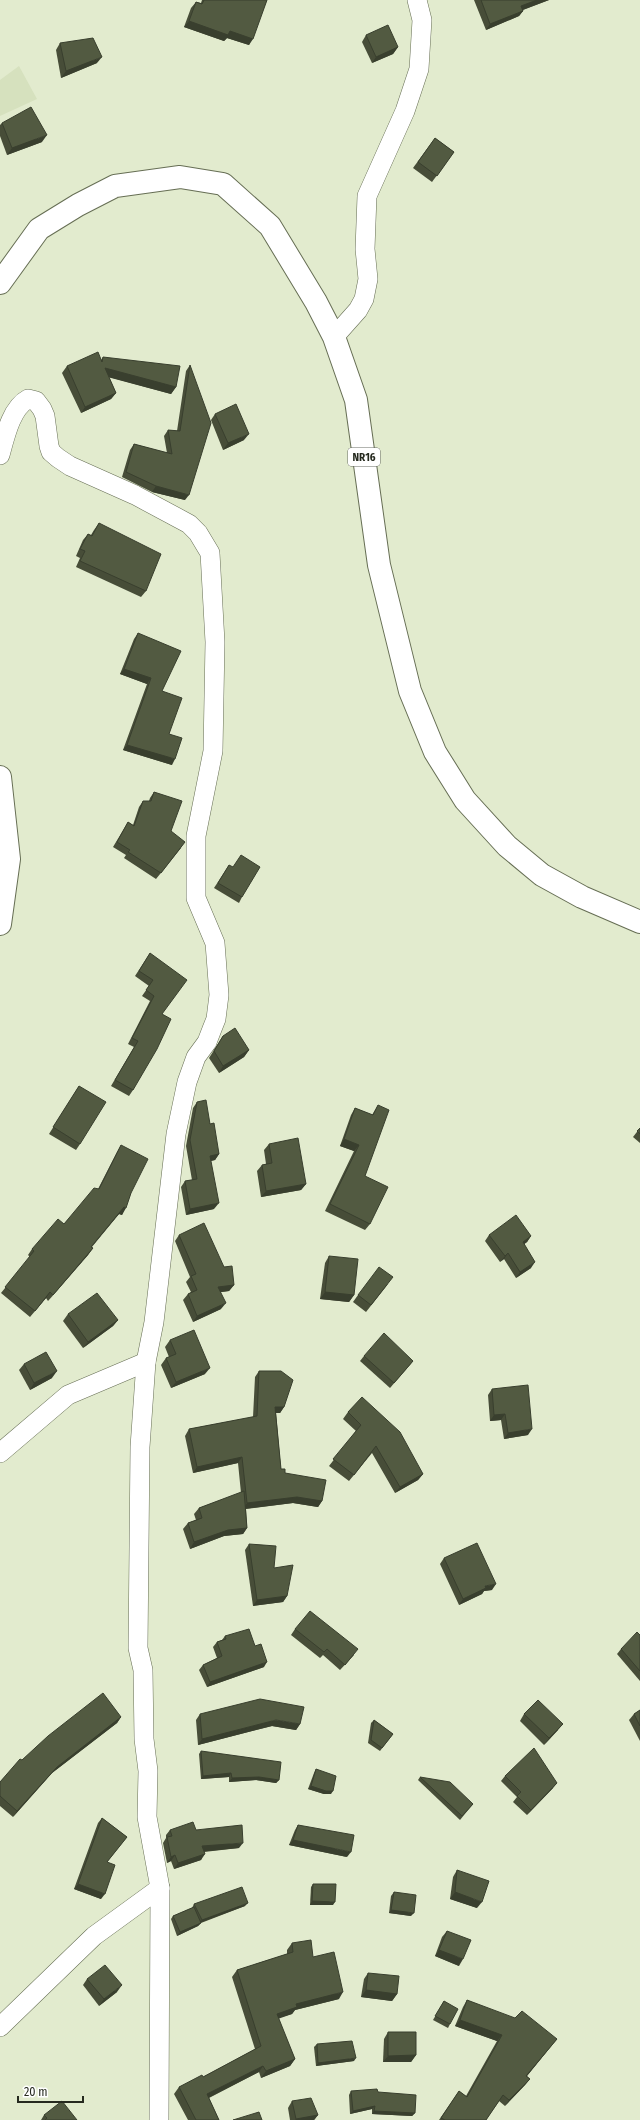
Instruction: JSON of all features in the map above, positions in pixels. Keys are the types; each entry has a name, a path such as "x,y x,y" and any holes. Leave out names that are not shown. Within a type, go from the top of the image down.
{"main road":[{"name":"NR16","path":"0,283 40,229 78,205 115,186 180,177 223,184 270,226 334,337 356,400 379,566 410,691 435,752 465,800 507,846 542,875 582,897 640,922"},
{"path":"0,776 9,859 0,924"}],"street":[{"path":"334,337 358,310 364,299 368,279 365,249 367,196 405,111 419,69 422,20 416,0"},
{"path":"0,455 6,434 20,403 28,399 36,402 45,416 51,452 70,466 134,495 189,524 198,533 210,553 215,642 213,751 196,836 196,898 215,943 219,1000 212,1030 207,1042 196,1057 187,1082 176,1134 154,1322 146,1362 140,1447 138,1648 143,1670 144,1739 148,1771 147,1817 160,1888 159,2120"},
{"path":"0,1453 68,1395 146,1362"},
{"path":"0,2027 94,1936 160,1888"}],"shaded area":[{"path":"19,66 37,99 0,116 0,80"}],"building":[{"path":"204,0 267,0 253,39 230,31 228,35 189,21 196,2 202,4"},
{"path":"481,0 537,0 521,6 523,11 490,24"},
{"path":"388,25 398,47 376,57 366,35"},
{"path":"93,38 102,57 66,71 60,43"},
{"path":"31,107 47,135 12,148 2,123"},
{"path":"435,138 454,152 437,176 418,162"},
{"path":"98,352 102,362 103,357 180,366 176,387 105,368 116,393 85,407 67,366"},
{"path":"190,365 211,423 189,495 156,486 126,472 134,444 172,454 168,430 180,431"},
{"path":"236,404 249,434 228,443 215,414"},
{"path":"99,523 161,554 146,591 80,561 85,551 80,549 88,534 92,536"},
{"path":"138,633 181,651 162,691 182,698 169,734 182,738 175,759 127,745 151,678 124,669"},
{"path":"154,792 182,801 171,831 185,842 161,873 128,852 130,850 117,842 128,822 134,826 143,801 151,801"},
{"path":"241,855 260,867 242,897 218,883 229,865 233,867"},
{"path":"150,953 187,980 162,1014 171,1019 157,1049 133,1090 115,1080 138,1041 132,1038 154,996 146,990 153,980 139,971"},
{"path":"235,1028 249,1050 223,1066 214,1051 223,1036"},
{"path":"79,1086 106,1102 80,1144 53,1127"},
{"path":"206,1100 210,1124 214,1123 219,1154 210,1156 219,1203 190,1209 185,1181 197,1179 190,1140 197,1102"},
{"path":"378,1105 389,1110 365,1176 388,1187 370,1224 330,1204 359,1145 344,1139 355,1108 373,1115"},
{"path":"298,1138 306,1184 266,1191 262,1165 272,1163 269,1144"},
{"path":"121,1145 148,1159 131,1193 126,1208 124,1207 91,1247 93,1248 53,1295 50,1292 35,1311 5,1287 34,1251 32,1249 58,1219 64,1224 94,1188 99,1189"},
{"path":"516,1215 531,1236 523,1242 535,1262 520,1272 508,1253 505,1256 489,1235"},
{"path":"204,1223 224,1267 232,1266 234,1285 218,1287 226,1303 197,1316 188,1294 197,1290 191,1276 196,1274 179,1235"},
{"path":"329,1256 358,1259 354,1295 325,1292"},
{"path":"379,1267 393,1277 371,1305 358,1295"},
{"path":"97,1293 118,1320 88,1342 68,1314"},
{"path":"194,1330 210,1368 176,1382 166,1358 176,1354 170,1340"},
{"path":"384,1333 413,1361 394,1383 364,1356"},
{"path":"46,1352 57,1371 34,1383 24,1364"},
{"path":"259,1371 281,1371 293,1380 284,1407 275,1407 281,1469 285,1469 285,1473 326,1480 322,1501 297,1497 247,1503 242,1457 197,1467 189,1429 257,1416"},
{"path":"528,1385 532,1429 508,1433 505,1414 494,1415 492,1389"},
{"path":"362,1397 400,1432 423,1474 400,1487 376,1446 354,1475 333,1459 361,1425 348,1412"},
{"path":"244,1491 247,1528 228,1530 194,1542 188,1523 202,1518 199,1508"},
{"path":"477,1543 496,1584 485,1586 486,1588 463,1599 444,1558"},
{"path":"249,1544 276,1546 274,1568 293,1565 287,1596 257,1600"},
{"path":"310,1611 358,1649 345,1665 327,1649 324,1652 295,1629"},
{"path":"249,1629 255,1646 261,1644 267,1662 210,1682 203,1665 222,1656 217,1642 226,1639 225,1636"},
{"path":"637,1632 640,1635 640,1671 621,1649"},
{"path":"103,1693 121,1717 57,1767 17,1811 0,1796 0,1782 20,1759 22,1760 48,1736"},
{"path":"260,1699 304,1707 300,1724 276,1720 202,1739 200,1714"},
{"path":"538,1700 563,1724 549,1738 524,1714"},
{"path":"640,1710 640,1726 634,1714"},
{"path":"374,1720 393,1734 382,1748 371,1740"},
{"path":"534,1748 557,1783 531,1810 517,1796 521,1792 505,1776"},
{"path":"201,1751 281,1762 279,1780 259,1777 232,1778 231,1773 203,1776"},
{"path":"316,1769 336,1776 333,1791 326,1791 311,1786"},
{"path":"420,1777 450,1782 473,1804 462,1816"},
{"path":"102,1818 127,1837 107,1862 115,1865 105,1894 78,1884"},
{"path":"193,1822 196,1830 242,1825 243,1843 202,1846 205,1854 178,1863 175,1855 171,1857 167,1837 172,1836 170,1830"},
{"path":"298,1825 354,1835 351,1852 293,1840"},
{"path":"457,1870 489,1881 482,1902 455,1892"},
{"path":"313,1884 336,1884 335,1902 312,1901"},
{"path":"242,1887 248,1903 202,1920 194,1904"},
{"path":"394,1892 416,1895 414,1913 391,1910"},
{"path":"194,1907 201,1923 180,1932 173,1916"},
{"path":"447,1931 471,1940 463,1959 439,1950"},
{"path":"311,1940 313,1957 334,1952 343,1992 296,2004 297,2007 277,2014 295,2059 266,2071 263,2066 207,2094 219,2120 196,2120 179,2087 202,2075 203,2077 261,2046 237,1970 293,1952 292,1943"},
{"path":"105,1965 122,1985 104,1999 87,1979"},
{"path":"368,1973 399,1976 397,1994 366,1990"},
{"path":"467,2000 515,2018 522,2011 557,2039 526,2076 530,2079 509,2100 503,2095 486,2120 445,2120 441,2118 459,2091 467,2097 502,2035 460,2020"},
{"path":"444,2001 458,2009 450,2024 435,2016"},
{"path":"388,2032 416,2032 416,2055 388,2056"},
{"path":"352,2041 356,2058 318,2063 317,2044"},
{"path":"377,2089 378,2092 416,2095 415,2113 374,2111 375,2106 353,2111 351,2091"},
{"path":"311,2098 318,2115 296,2119 292,2101"},
{"path":"62,2101 77,2120 45,2120 47,2118 44,2115"},
{"path":"259,2112 262,2120 233,2120"}]}
